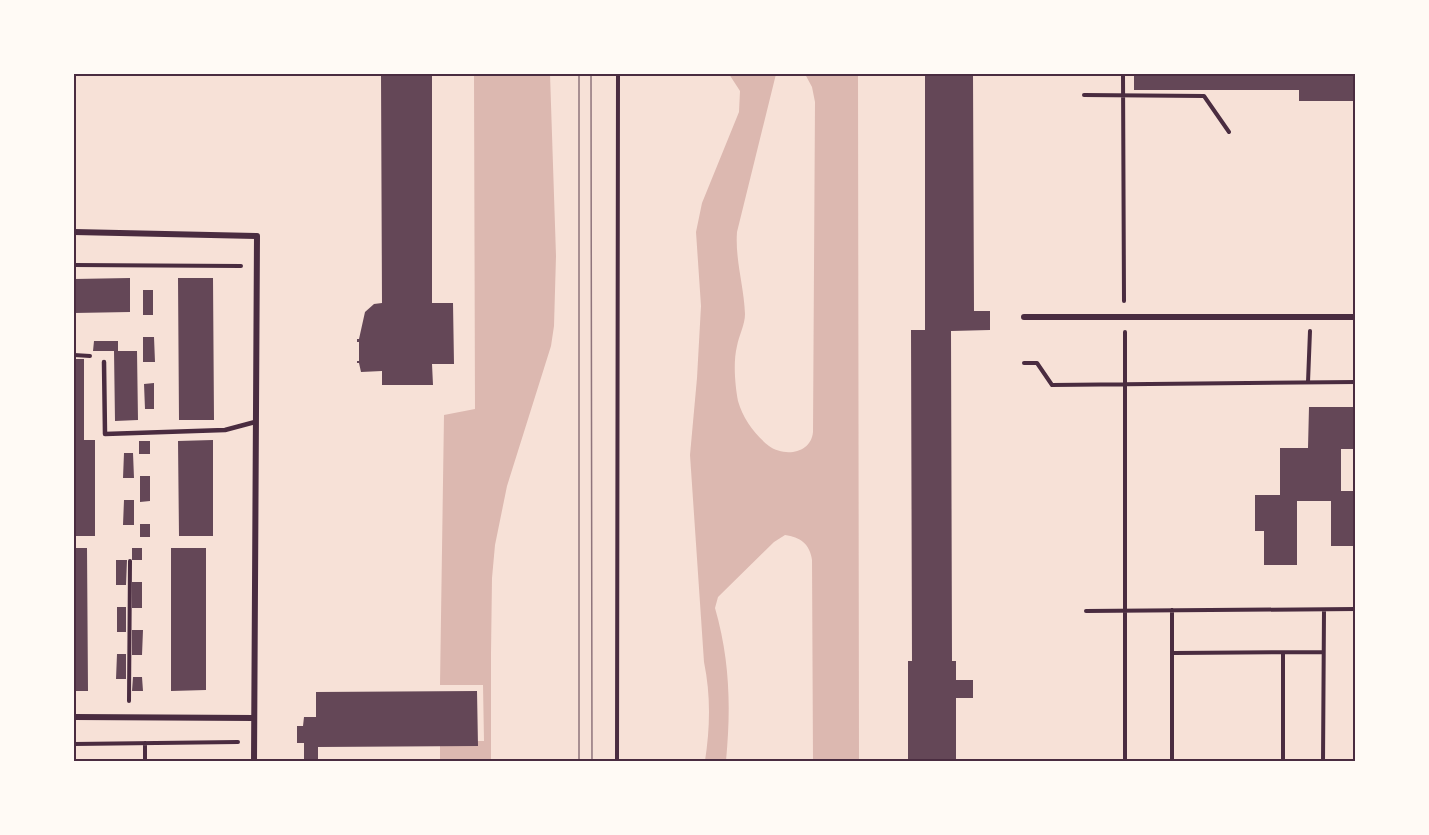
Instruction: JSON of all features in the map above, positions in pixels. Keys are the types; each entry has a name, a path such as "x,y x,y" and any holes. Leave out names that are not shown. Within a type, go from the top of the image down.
{"street":[{"path":"74,232 257,237 254,762"},
{"path":"1024,317 1356,317"},
{"path":"74,717 254,718"}],"lane":[{"path":"104,362 105,434 225,430 255,422"}],"path":[{"path":"617,762 618,74"},
{"path":"1123,74 1125,762"},
{"path":"1084,95 1204,96 1229,132"},
{"path":"74,265 257,266"},
{"path":"1308,382 1310,317"},
{"path":"1024,363 1037,363 1052,385 1356,381"},
{"path":"129,717 130,561"},
{"path":"1086,611 1356,609"},
{"path":"1172,610 1172,762"},
{"path":"1323,762 1324,610"},
{"path":"1174,653 1323,652"},
{"path":"1283,653 1283,762"},
{"path":"74,744 254,741"},
{"path":"145,762 146,743"}],"shaded area":[{"path":"474,74 550,74 556,256 554,326 551,346 507,486 495,545 492,578 491,761 440,762 440,741 484,741 483,685 440,685 444,415 475,409"},
{"path":"729,74 776,74 737,232 737,253 745,314 736,352 735,373 738,401 750,426 769,446 782,452 789,452 802,449 807,445 813,432 815,102 812,87 805,74 858,74 859,761 813,761 812,560 803,542 785,535 774,542 718,597 715,608 724,646 728,684 728,741 726,761 705,761 709,700 704,662 690,455 701,306 696,232 702,203 739,112 740,91"}],"building":[{"path":"381,74 432,74 432,303 453,303 454,364 432,364 433,385 382,385 382,371 361,372 359,363 357,363 359,361 359,342 357,339 359,339 365,312 374,304 382,303"},
{"path":"925,74 973,74 974,311 990,311 990,330 951,331 952,661 956,661 956,680 973,680 973,698 956,698 956,762 908,762 908,661 912,661 911,330 925,330"},
{"path":"1134,74 1356,74 1354,101 1299,101 1299,90 1134,90"},
{"path":"130,278 130,312 74,313 74,279"},
{"path":"178,278 213,278 214,420 179,420"},
{"path":"143,290 153,290 153,315 143,315"},
{"path":"143,337 154,337 155,362 143,362"},
{"path":"94,341 118,341 118,351 137,351 138,420 115,421 114,351 93,351"},
{"path":"74,359 84,359 84,440 95,440 95,536 74,536"},
{"path":"154,383 154,409 145,409 144,384"},
{"path":"1309,407 1356,407 1356,449 1341,449 1341,491 1356,491 1356,546 1331,546 1331,501 1297,501 1297,565 1264,565 1264,531 1255,531 1255,495 1280,495 1280,448 1308,448"},
{"path":"213,440 213,536 179,536 178,441"},
{"path":"139,441 150,441 150,454 139,454"},
{"path":"124,453 133,453 134,478 123,478"},
{"path":"140,476 150,476 150,501 140,502"},
{"path":"124,500 134,500 134,525 123,525"},
{"path":"140,524 150,524 150,537 140,537"},
{"path":"74,548 87,548 88,691 74,691"},
{"path":"132,548 142,548 142,560 132,560"},
{"path":"171,548 206,548 206,690 171,691"},
{"path":"116,560 127,560 126,585 116,585"},
{"path":"132,582 142,582 142,608 132,608"},
{"path":"117,607 126,607 126,632 117,632"},
{"path":"132,630 143,630 142,655 132,655"},
{"path":"117,654 126,654 126,679 116,679"},
{"path":"133,677 142,677 143,691 132,691"},
{"path":"477,691 478,746 318,747 318,762 304,762 304,743 297,743 297,726 303,726 304,717 316,717 316,692"}],"tram line":[{"path":"579,74 579,762"},
{"path":"591,74 592,762"}]}
